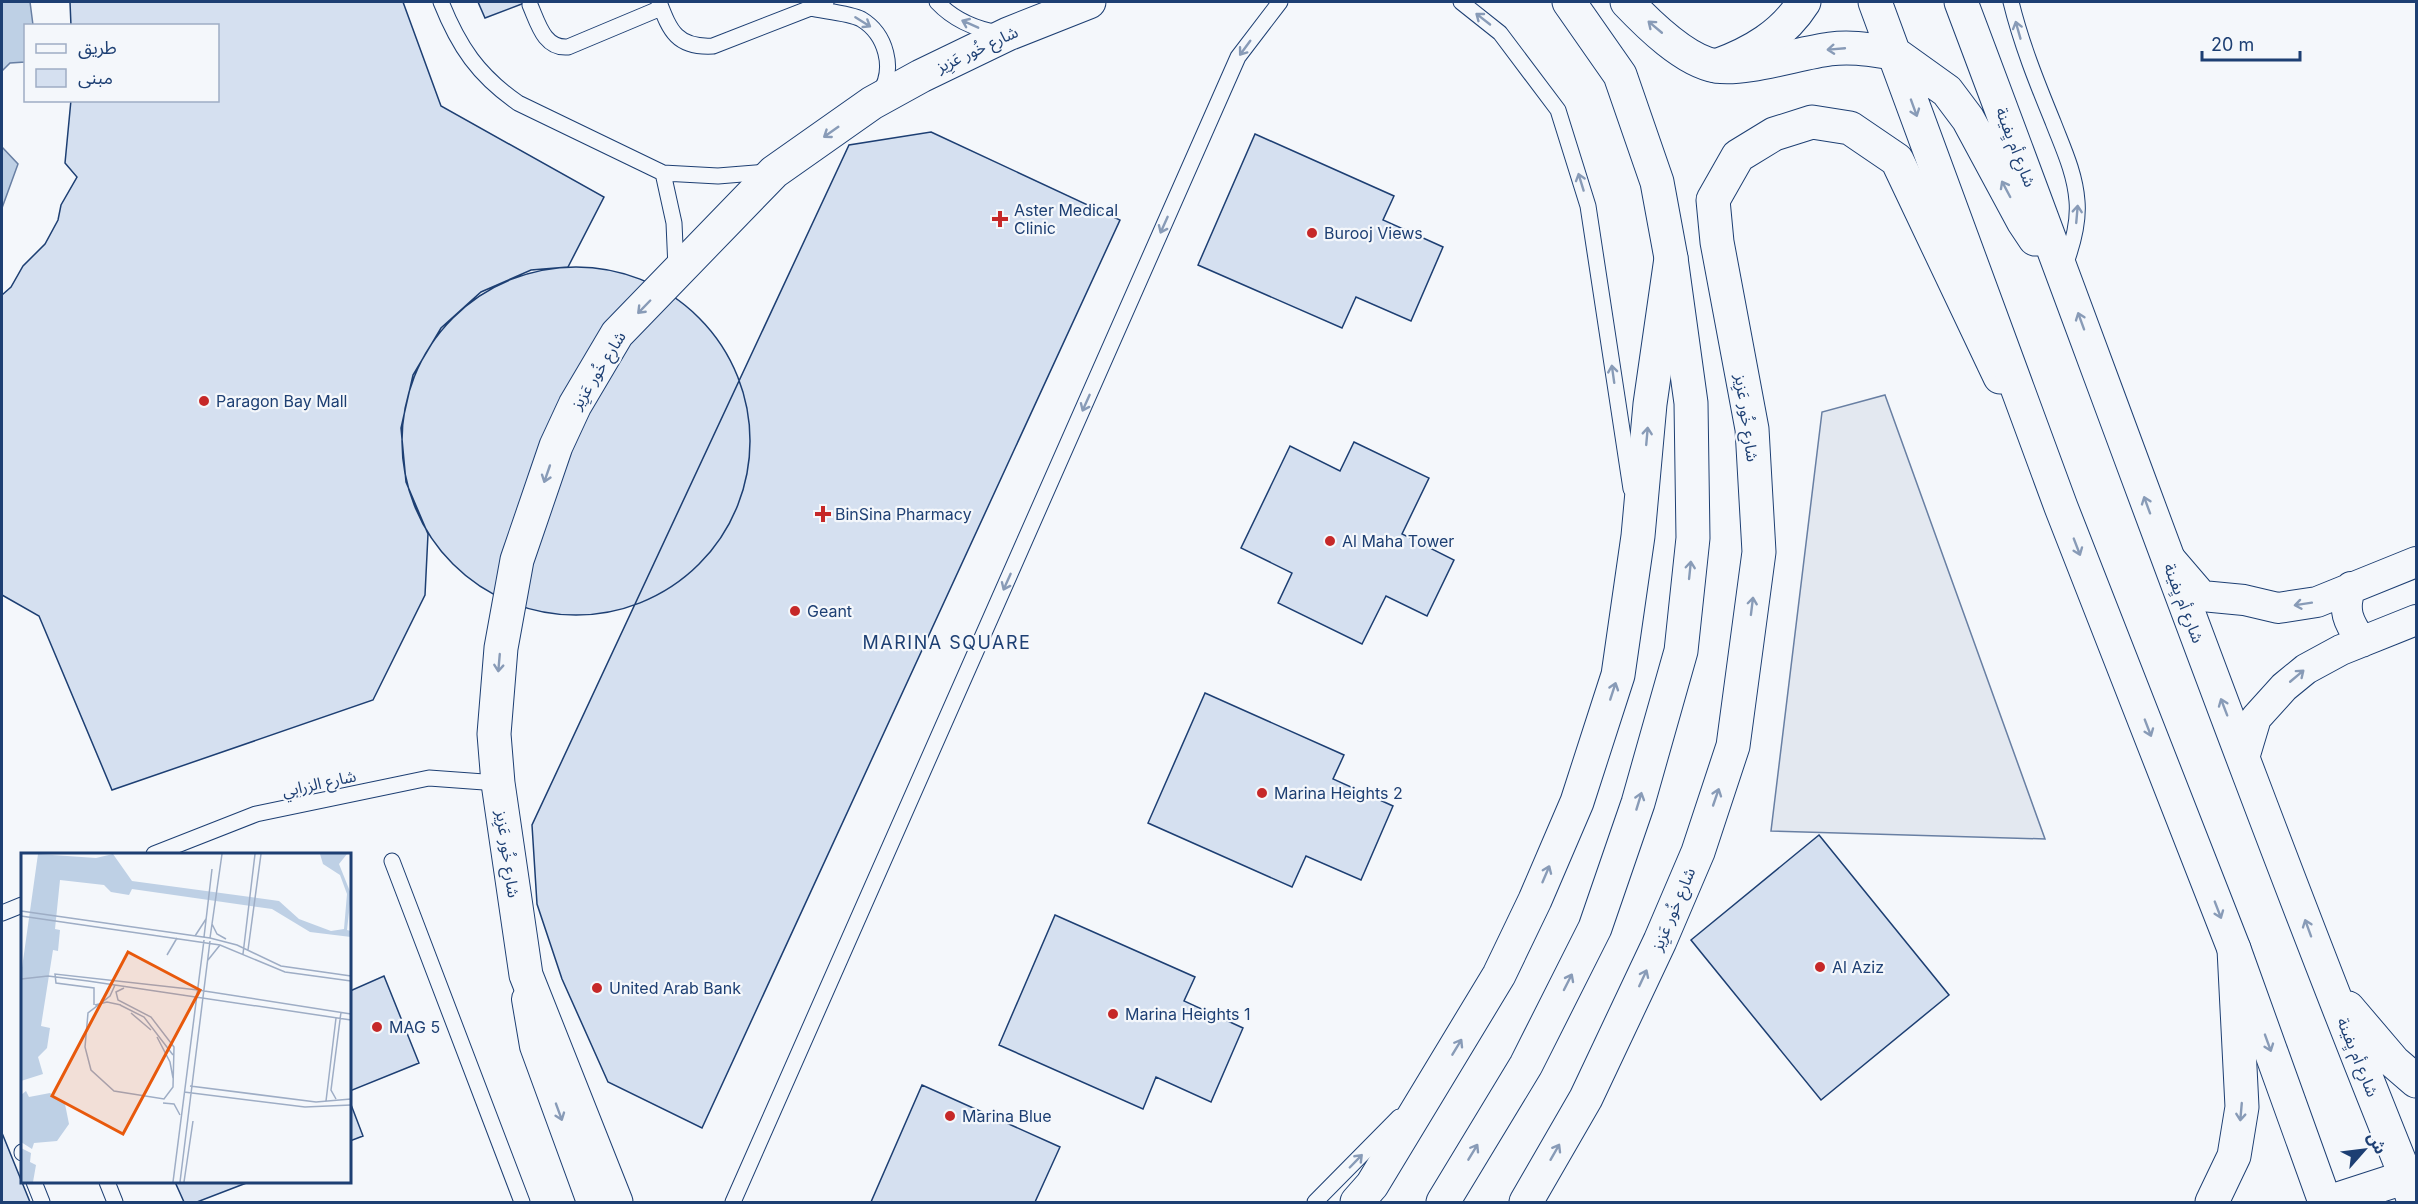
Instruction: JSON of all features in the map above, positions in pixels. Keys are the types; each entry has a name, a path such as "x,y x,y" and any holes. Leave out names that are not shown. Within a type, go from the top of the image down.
{"street":[{"name":"شارع خُور عَزِيز","path":"592,1203 535,1047 498,783 494,734 501,648 517,560 556,446 575,405 617,334 774,172 872,103 921,76 1008,34 1089,2"},
{"path":"1443,1203 1526,1065 1595,928 1638,803 1682,651 1693,538 1691,403 1671,258 1657,182 1620,75 1569,2"},
{"path":"1628,2 1688,55 1716,66 1743,65 1830,49 1856,47 1894,53 1947,91 1968,119 2023,221 2063,271"},
{"path":"1716,66 1746,55 1773,38 1804,2"},
{"path":"1875,2 2061,507 2234,949 2326,1203 2412,1184"},
{"name":"شارع أم يِفينة","path":"1961,2 2063,271 2165,553 2328,983 2412,1184"},
{"name":"شارع خُور عَزِيز","path":"1526,1203 1586,1098 1660,941 1698,852 1733,746 1759,552 1752,429 1718,242 1713,200 1738,156 1774,134 1812,122 1850,128 1897,160 2061,507"},
{"path":"1357,1203 1372,1185 1499,975 1535,900 1577,802 1618,675 1638,536 1650,404 1671,258"},
{"path":"2165,553 2202,596 2244,600 2278,608 2317,602 2416,562"},
{"path":"2351,587 2346,601 2347,615 2362,642"},
{"path":"2244,758 2256,718 2284,687 2306,669 2362,642 2416,620"},
{"path":"2212,1203 2234,1156 2242,1107 2234,949"},
{"name":"شارع خُور عَزِيز","path":"526,975 616,1203"},
{"path":"2328,983 2394,1062 2416,1081"}],"lane":[{"path":"441,2 455,36 467,55 499,90 518,103 663,173 718,176 774,172"},
{"path":"530,5 548,40 561,48 568,47 660,5 670,30 689,45 701,47 713,46 826,2"},
{"path":"937,2 953,16 970,25 1008,34"},
{"path":"733,1203 1238,57 1281,2"},
{"path":"1461,2 1500,33 1558,110 1588,206 1638,536"},
{"path":"2011,2 2023,46 2074,176 2078,203 2076,226 2063,271"},
{"path":"807,8 860,18 873,28 882,42 887,58 887,74 882,90 872,103"},
{"path":"663,173 674,223 675,275"},
{"name":"شارع الزرابي","path":"159,853 256,814 394,785 429,778 498,783"},
{"path":"392,861 522,1203"},
{"path":"2,914 21,905"},
{"path":"1316,1203 1440,1075"},
{"path":"34,1183 42,1203"},
{"path":"107,1183 115,1203"}],"shaded area":[{"path":"1885,395 2045,839 1771,831 1822,412"}],"water":[{"path":"2,2 30,2 33,24 24,24 24,62 10,63 2,71"},
{"path":"2,147 18,164 2,208"}],"building":[{"name":"Paragon Bay Mall","path":"70,2 403,2 441,106 604,197 568,267 531,270 481,292 441,328 413,375 401,428 406,482 428,534 425,595 373,700 112,790 39,616 2,595 2,295 11,287 23,266 45,244 58,220 61,205 77,177 65,163 71,102 219,102 219,24 71,24"},
{"path":"478,2 527,2 485,18"},
{"path":"931,132 1120,220 702,1128 608,1082 562,979 537,904 532,825 849,145"},
{"name":"Burooj Views","path":"1255,134 1394,196 1383,220 1443,247 1411,321 1356,297 1342,328 1198,265"},
{"path":"576,267 627,274 658,287 687,306 711,330 730,359 743,390 750,441 743,492 730,523 711,552 687,576 658,595 627,608 576,615 525,608 494,595 465,576 441,552 422,523 409,492 402,441 409,390 422,359 441,330 465,306 494,287 525,274"},
{"name":"Al Maha Tower","path":"1354,442 1429,478 1402,534 1454,560 1427,616 1386,596 1362,644 1278,603 1292,573 1241,548 1290,446 1340,471"},
{"name":"Marina Heights 2","path":"1205,693 1344,755 1333,779 1393,806 1361,880 1306,856 1292,887 1148,823"},
{"name":"Al Aziz","path":"1819,835 1949,995 1821,1100 1691,940"},
{"name":"Marina Heights 1","path":"1055,915 1195,977 1184,1001 1243,1028 1211,1102 1156,1077 1143,1109 999,1045"},
{"name":"MAG 5","path":"384,976 419,1063 351,1091 351,991"},
{"name":"Marina Blue","path":"922,1085 1060,1147 1035,1202 871,1202"},
{"path":"351,1105 363,1136 351,1141"},
{"path":"2,1133 30,1202 2,1202"},
{"path":"175,1183 246,1183 197,1202 184,1202"}],"place":[{"name":"Aster Medical Clinic","path":"1000,219"},
{"name":"Burooj Views","path":"1312,233"},
{"name":"Paragon Bay Mall","path":"204,401"},
{"name":"BinSina Pharmacy","path":"823,514"},
{"name":"Al Maha Tower","path":"1330,541"},
{"name":"Geant","path":"795,611"},
{"name":"Marina Heights 2","path":"1262,793"},
{"name":"Al Aziz","path":"1820,967"},
{"name":"United Arab Bank","path":"597,988"},
{"name":"Marina Heights 1","path":"1113,1014"},
{"name":"MAG 5","path":"377,1027"},
{"name":"Marina Blue","path":"950,1116"}],"district":[{"name":"MARINA SQUARE","path":"947,643"}]}
